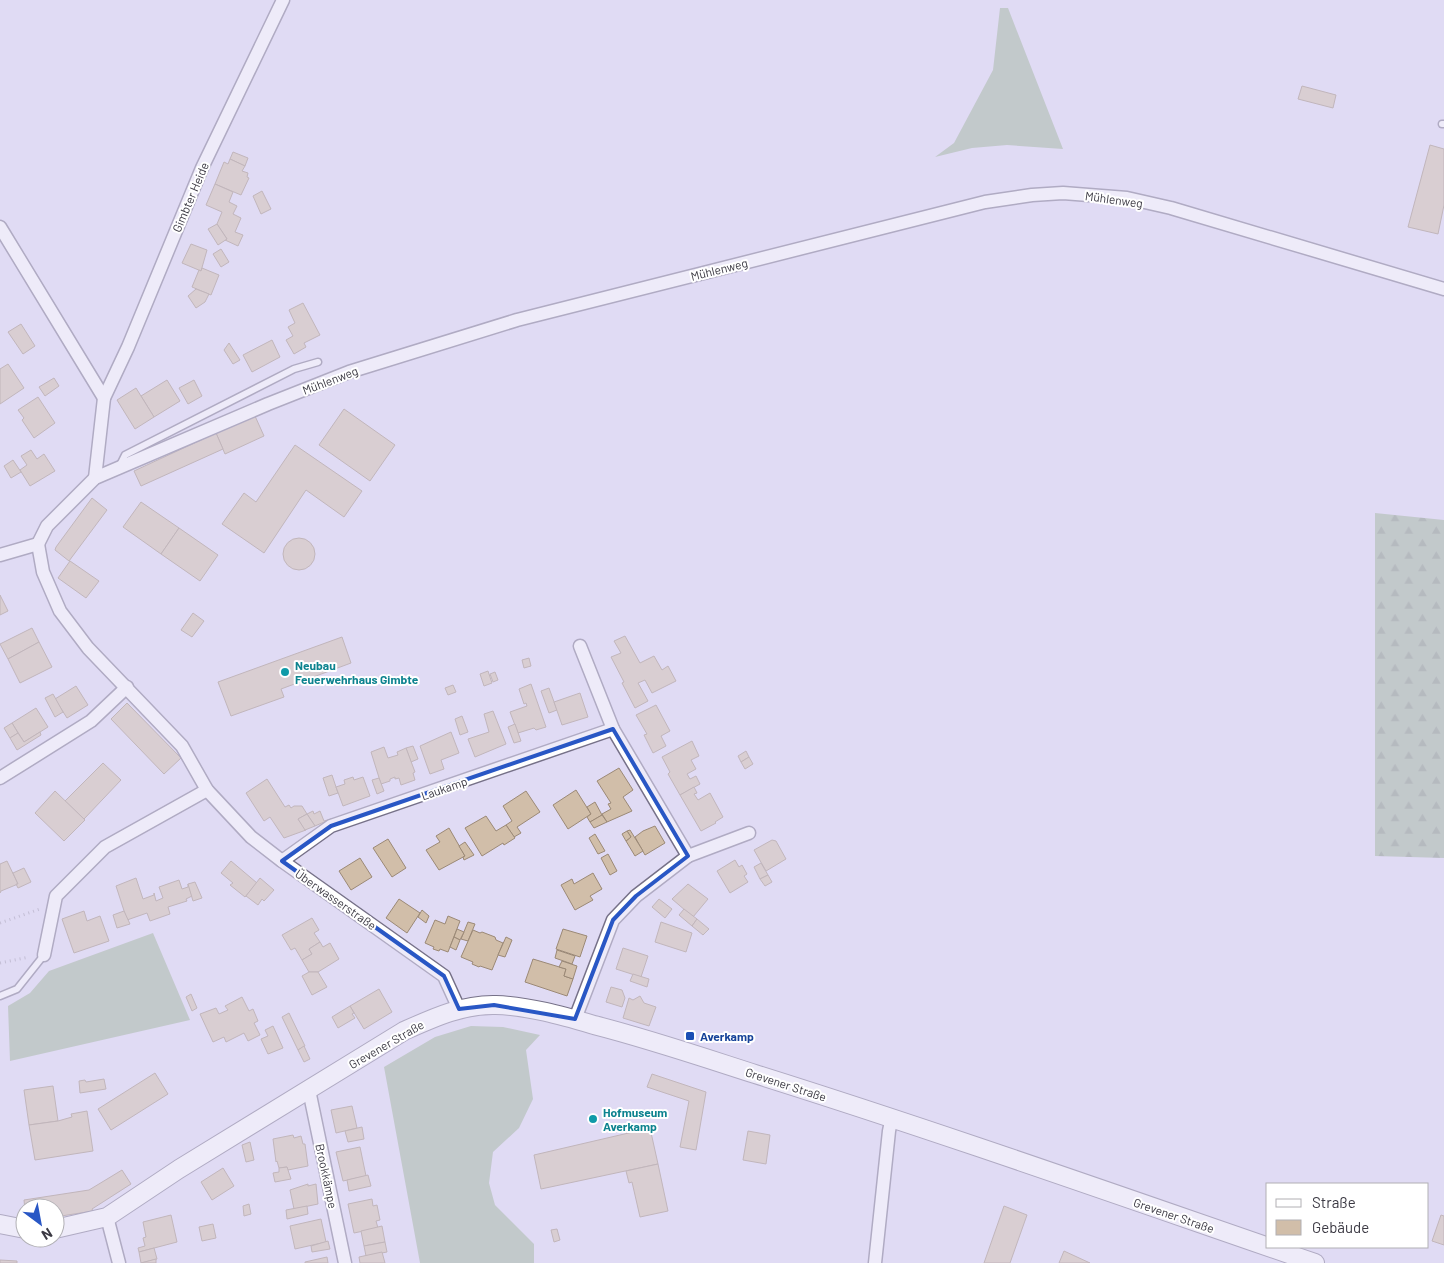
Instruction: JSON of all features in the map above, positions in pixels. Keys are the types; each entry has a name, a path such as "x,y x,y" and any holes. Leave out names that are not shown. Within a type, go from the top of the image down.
{"street":[{"name":"Gimbter Heide","path":"95,478 104,398 128,347 202,168 283,0"},
{"name":"Mühlenweg","path":"38,544 48,526 95,478 268,404 349,372 517,320 985,202 1032,195 1063,193 1127,198 1171,208 1444,289"},
{"path":"0,227 104,398"},
{"path":"0,555 38,544"},
{"name":"Überwasserstraße","path":"38,544 43,572 60,612 88,648 182,746 207,790 251,837 282,862 444,976 459,1009"},
{"path":"580,646 613,729 688,856"},
{"path":"0,778 91,720 127,687"},
{"name":"Laukamp","path":"282,862 331,826 613,729"},
{"path":"44,954 56,896 105,846 207,790"},
{"path":"575,1019 613,920 636,896 688,856 749,833"},
{"name":"Grevener Straße","path":"65,1227 106,1217 179,1169 404,1032 431,1019 459,1009 494,1005 528,1009 575,1019 678,1050 892,1117 1266,1246"},
{"name":"Brookkämpe","path":"309,1090 345,1263"},
{"path":"875,1263 892,1117"},
{"path":"106,1217 119,1263"},
{"path":"0,1224 15,1227"},
{"name":"Grevener Straße","path":"1272,1248 1315,1263"}],"lane":[{"path":"118,469 125,455 294,369 318,362"},
{"path":"0,996 17,989 44,954"}],"path":[{"path":"0,923 34,912 55,902"},
{"path":"0,963 44,954"}],"highlighted area":[{"path":"613,729 688,856 636,896 613,920 575,1019 494,1005 459,1009 444,976 282,861 331,826"}],"green space":[{"path":"1000,8 1008,8 1063,149 1007,145 972,148 935,157 954,143 993,70"},
{"path":"1375,513 1444,520 1444,858 1375,856"},
{"path":"153,933 190,1020 10,1061 8,1006 30,993 49,971"},
{"path":"471,1026 503,1027 540,1035 526,1050 533,1099 519,1128 493,1152 489,1183 495,1205 534,1244 534,1263 420,1263 384,1067 435,1037"}],"building":[{"path":"1302,86 1336,95 1333,108 1298,99"},
{"path":"1430,145 1444,149 1444,205 1438,234 1408,227"},
{"path":"233,152 248,158 245,166 230,159"},
{"path":"230,159 245,166 242,171 248,173 247,177 249,178 241,195 215,184 224,162 228,164"},
{"path":"215,184 233,192 229,202 237,206 233,214 241,218 235,232 243,235 238,246 225,240 227,239 217,224 222,212 206,205"},
{"path":"262,191 271,209 261,214 253,196"},
{"path":"217,224 227,239 218,245 208,229"},
{"path":"191,244 207,250 201,271 182,263"},
{"path":"221,249 229,262 221,267 213,254"},
{"path":"202,268 219,275 211,295 192,287 199,270 201,271"},
{"path":"196,289 209,294 205,302 196,308 188,296"},
{"path":"303,303 320,335 304,343 306,347 294,354 286,340 293,336 288,327 295,323 289,310"},
{"path":"21,324 35,346 23,354 8,332"},
{"path":"272,340 280,357 252,372 243,355"},
{"path":"229,343 240,360 233,364 224,350"},
{"path":"8,364 24,388 0,404 0,369"},
{"path":"54,378 59,386 45,396 39,387"},
{"path":"167,380 180,401 154,417 141,396"},
{"path":"194,380 202,396 188,404 179,388"},
{"path":"136,388 154,417 135,429 117,400"},
{"path":"38,397 55,423 34,438 18,410"},
{"path":"344,409 395,445 370,481 319,445"},
{"path":"255,416 264,436 225,454 216,433"},
{"path":"216,433 223,449 141,486 134,471"},
{"path":"295,445 362,491 344,517 306,490 264,553 222,524 244,493 256,502"},
{"path":"31,450 37,459 44,454 55,471 30,486 20,470 27,465 21,456"},
{"path":"13,460 21,472 11,478 4,466"},
{"path":"92,498 107,510 69,561 55,550 56,547"},
{"path":"141,502 179,528 161,554 123,527"},
{"path":"179,528 218,555 200,581 161,554"},
{"path":"299,538 305,539 310,543 314,548 314,560 310,565 305,569 299,570 293,569 288,565 284,560 283,554 284,548 288,543 293,539"},
{"path":"70,561 99,581 86,598 58,578"},
{"path":"0,595 8,611 0,615"},
{"path":"193,613 204,621 192,637 181,630"},
{"path":"32,628 39,642 8,659 0,644"},
{"path":"625,636 640,663 654,656 662,670 668,666 676,681 652,693 645,680 638,683 648,701 635,708 611,657 621,653 614,641"},
{"name":"Neubau Feuerwehrhaus Gimbte","path":"342,637 351,663 281,689 284,697 231,716 218,682"},
{"path":"39,642 52,667 20,683 8,659"},
{"path":"529,658 531,666 524,668 522,660"},
{"path":"488,671 492,683 484,686 480,674"},
{"path":"495,672 498,680 493,682 490,674"},
{"path":"531,684 546,727 536,730 534,728 518,733 510,712 527,706 526,703 524,704 519,689"},
{"path":"453,685 456,692 448,695 445,688"},
{"path":"76,686 88,705 67,718 55,699"},
{"path":"549,688 557,710 549,713 541,691"},
{"path":"580,693 588,717 562,725 554,702"},
{"path":"53,694 63,712 55,717 45,698"},
{"path":"127,703 181,758 164,774 111,719"},
{"path":"656,705 670,731 661,736 666,746 653,753 644,735 647,734 636,715"},
{"path":"36,708 48,727 24,742 12,723"},
{"path":"493,711 506,744 475,757 468,739 489,732 484,714"},
{"path":"462,716 468,732 460,735 455,719"},
{"path":"12,723 18,733 10,738 4,728"},
{"path":"515,724 521,741 514,743 508,727"},
{"path":"40,732 41,735 17,750 10,738 18,733 24,742"},
{"path":"451,732 459,753 441,760 444,769 430,774 420,746"},
{"path":"692,741 699,756 691,760 696,769 687,774 690,779 696,776 700,784 680,795 668,774 670,772 662,757"},
{"path":"413,746 418,759 411,762 406,748"},
{"path":"384,747 388,758 398,755 397,752 406,748 415,772 413,773 415,780 401,785 399,778 395,779 395,777 381,784 371,752"},
{"path":"746,751 749,757 741,762 738,756"},
{"path":"749,757 753,764 745,769 741,762"},
{"path":"103,763 121,780 84,819 65,801"},
{"path":"619,768 633,790 623,797 632,811 607,822 602,814 611,809 608,804 611,803 597,781"},
{"path":"332,775 338,793 329,796 323,778"},
{"path":"353,777 354,780 363,777 370,796 343,806 336,787 345,784 344,780"},
{"path":"379,778 384,791 377,794 372,780"},
{"path":"267,779 285,807 289,805 291,808 302,806 307,814 298,819 306,830 284,838 270,817 264,821 246,793"},
{"path":"694,787 697,793 694,794 698,800 710,793 723,817 701,831 680,795"},
{"path":"576,790 591,814 568,829 553,805"},
{"path":"55,791 85,820 64,841 35,813"},
{"path":"526,791 540,812 517,827 521,833 514,837 506,825 512,821 503,806"},
{"path":"595,802 602,815 590,822 587,817 591,814 587,807"},
{"path":"313,811 314,814 320,811 324,821 331,819 315,826 307,814"},
{"path":"307,814 315,826 305,830 298,819"},
{"path":"602,815 607,822 594,828 590,822"},
{"path":"486,816 496,831 506,825 515,838 482,856 465,828"},
{"path":"655,826 665,843 645,855 635,837"},
{"path":"449,828 465,856 439,870 426,850 440,842 436,836"},
{"path":"630,830 643,851 635,856 626,841 631,837 627,831"},
{"path":"627,831 631,837 626,841 622,834"},
{"path":"595,834 605,851 598,854 589,838"},
{"path":"388,839 406,868 392,877 373,848"},
{"path":"772,840 776,841 786,859 766,871 754,850"},
{"path":"465,842 474,855 464,860 463,857 465,856 459,846"},
{"path":"608,854 617,871 610,875 601,858"},
{"path":"360,858 372,877 351,890 339,871"},
{"path":"735,860 739,867 742,865 747,874 744,876 748,882 730,893 717,871"},
{"path":"7,861 18,884 0,893 0,864"},
{"path":"231,861 257,883 245,897 230,885 233,883 221,873"},
{"path":"761,863 768,875 760,879 754,867"},
{"path":"24,868 31,882 18,888 13,873"},
{"path":"593,873 602,889 590,896 593,900 575,910 561,885 572,879 574,884"},
{"path":"768,875 772,882 765,886 760,879"},
{"path":"136,878 143,899 154,895 154,893 156,901 163,898 159,887 179,880 182,889 188,887 188,884 192,896 186,899 187,901 168,907 170,914 150,921 147,913 127,920 116,886"},
{"path":"260,878 274,890 264,901 262,899 258,905 246,896"},
{"path":"195,882 202,898 193,901 188,884"},
{"path":"688,884 708,899 693,917 672,899"},
{"path":"399,899 420,913 407,933 386,918"},
{"path":"659,899 672,909 665,918 652,907"},
{"path":"684,909 697,919 692,926 679,915"},
{"path":"422,910 429,916 426,923 418,917"},
{"path":"84,911 87,921 100,916 109,941 74,953 62,919"},
{"path":"124,911 130,924 117,928 113,915"},
{"path":"448,916 460,921 448,952 433,949 434,947 425,943 435,920 445,924"},
{"path":"312,918 319,930 314,933 320,942 309,949 312,954 302,960 295,948 291,950 282,935"},
{"path":"697,919 709,929 703,935 692,926"},
{"path":"468,922 475,924 468,941 461,939"},
{"path":"661,922 692,933 686,952 655,942"},
{"path":"457,929 464,932 460,940 454,937"},
{"path":"563,929 587,936 580,957 556,949"},
{"path":"473,930 495,937 496,940 503,943 492,970 479,967 461,957"},
{"path":"454,937 460,940 456,950 450,947"},
{"path":"506,937 512,940 505,957 498,955"},
{"path":"320,942 323,947 330,943 339,959 318,972 309,972 302,960 312,954 309,949"},
{"path":"623,948 648,956 641,977 616,969"},
{"path":"557,950 575,956 572,964 555,958"},
{"path":"533,959 566,969 564,976 573,979 567,996 525,982"},
{"path":"562,961 577,966 573,979 564,976 566,969 559,967"},
{"path":"309,972 318,972 327,987 312,995 302,976"},
{"path":"633,974 649,979 647,987 630,981"},
{"path":"611,987 622,990 625,998 622,1007 606,1002"},
{"path":"379,989 392,1012 364,1029 350,1006"},
{"path":"191,994 197,1008 192,1011 186,997"},
{"path":"640,996 644,1003 656,1007 649,1026 623,1018 629,998 633,1000"},
{"path":"242,997 249,1011 253,1009 258,1021 254,1023 260,1035 248,1041 244,1033 226,1042 224,1037 213,1042 200,1014 216,1008 219,1014 228,1010 225,1006"},
{"path":"350,1006 355,1018 338,1028 332,1017"},
{"path":"289,1013 305,1046 298,1050 282,1017"},
{"path":"273,1026 283,1048 268,1054 261,1039 268,1036 265,1030"},
{"path":"304,1046 310,1059 304,1062 298,1050"},
{"path":"155,1073 168,1094 111,1130 98,1109"},
{"path":"652,1074 706,1092 696,1150 680,1147 689,1101 647,1087"},
{"path":"104,1079 106,1089 80,1093 79,1081 85,1080 86,1082"},
{"path":"53,1086 58,1121 29,1125 24,1090"},
{"path":"352,1106 357,1128 336,1133 331,1110"},
{"path":"87,1111 93,1151 35,1160 29,1125 58,1121 72,1117 71,1114"},
{"path":"362,1127 364,1139 348,1142 345,1131"},
{"path":"650,1128 658,1164 541,1189 534,1155"},
{"path":"748,1131 770,1135 766,1164 743,1160"},
{"path":"293,1135 294,1138 301,1136 303,1144 305,1144 308,1166 288,1170 287,1167 279,1168 276,1162 273,1139"},
{"path":"250,1142 254,1160 246,1162 242,1145"},
{"path":"360,1147 366,1176 343,1181 336,1152"},
{"path":"658,1164 668,1211 640,1217 632,1182 629,1183 626,1171"},
{"path":"287,1167 291,1179 275,1182 273,1173 279,1172 279,1168"},
{"path":"223,1168 234,1186 212,1200 201,1182"},
{"path":"122,1170 131,1184 92,1209 93,1211 65,1215 65,1198 37,1198 89,1190"},
{"path":"368,1175 371,1186 349,1191 347,1180"},
{"path":"308,1184 308,1186 316,1184 318,1204 294,1209 290,1190"},
{"path":"372,1199 373,1206 377,1205 380,1220 376,1221 378,1228 354,1233 348,1204"},
{"path":"249,1204 251,1214 244,1216 243,1206"},
{"path":"307,1206 308,1214 287,1219 286,1210"},
{"path":"1004,1206 1027,1215 1010,1263 984,1263"},
{"path":"171,1215 177,1242 139,1252 138,1248 145,1246 143,1238 146,1237 143,1222"},
{"path":"1441,1215 1444,1216 1444,1245 1432,1241"},
{"path":"321,1219 326,1242 295,1249 290,1226"},
{"path":"213,1224 216,1238 202,1241 199,1227"},
{"path":"382,1226 385,1242 364,1246 361,1231"},
{"path":"557,1229 560,1240 554,1242 551,1230"},
{"path":"328,1241 330,1249 312,1252 311,1246"},
{"path":"385,1242 387,1252 366,1256 364,1246"},
{"path":"154,1248 157,1259 141,1263 139,1252"},
{"path":"1064,1251 1090,1263 1059,1263"},
{"path":"382,1252 385,1263 360,1263 359,1257"},
{"path":"327,1257 328,1263 305,1263 305,1262"},
{"path":"156,1259 156,1263 141,1263"},
{"path":"0,1260 17,1261 17,1263 0,1263"}],"place":[{"name":"Neubau Feuerwehrhaus Gimbte","path":"285,672"},
{"name":"Averkamp","path":"690,1036"},
{"name":"Hofmuseum Averkamp","path":"593,1119"}]}
